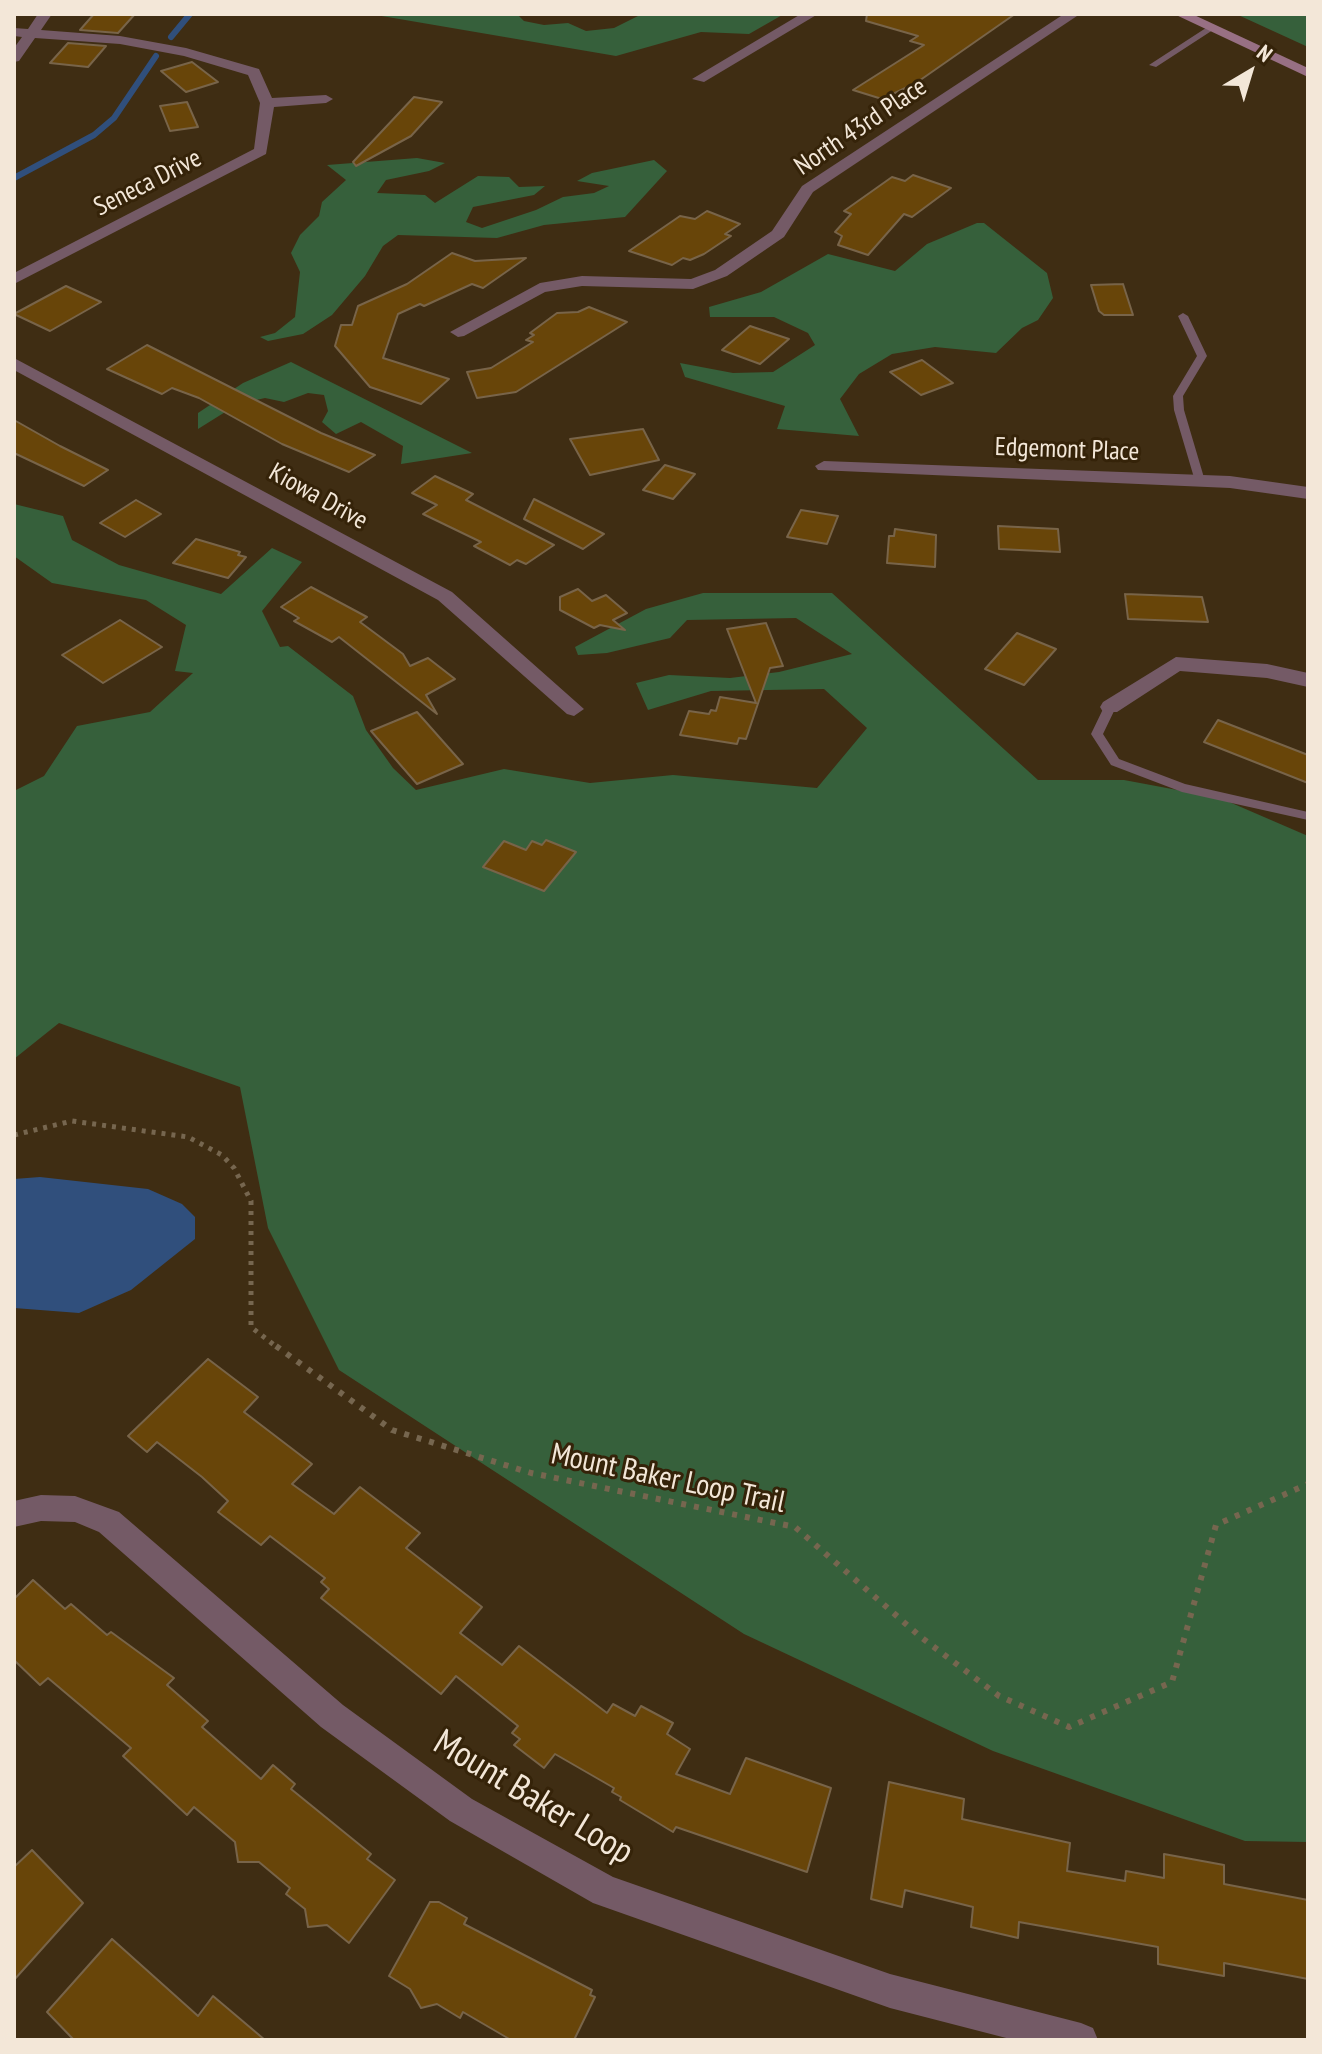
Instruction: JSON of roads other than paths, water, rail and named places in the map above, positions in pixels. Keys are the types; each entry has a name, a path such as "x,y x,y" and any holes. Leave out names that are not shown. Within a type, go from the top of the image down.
{"main road":[{"path":"1181,14 1308,73"}],"street":[{"path":"14,58 45,14"},
{"path":"699,79 811,14"},
{"name":"North 43rd Place","path":"458,332 540,288 582,281 693,284 721,273 778,234 807,189 1073,14"},
{"path":"14,32 120,40 186,52 254,72 267,103 326,99"},
{"name":"Seneca Drive","path":"14,279 261,151 267,103"},
{"name":"Kiowa Drive","path":"17,367 445,596 574,709"},
{"name":"Edgemont Place","path":"824,466 1200,481 1308,493"},
{"path":"1110,707 1176,664 1267,671 1308,680"},
{"name":"Mount Baker Loop","path":"14,1514 41,1508 75,1509 109,1522 332,1716 461,1810 605,1891 890,1991 1081,2040"}],"lane":[{"path":"1153,65 1212,28"},
{"path":"1183,316 1202,356 1178,396 1179,410 1200,481"},
{"path":"1110,707 1097,734 1115,762 1182,788 1308,816"}],"water":[{"path":"40,1177 148,1189 182,1204 195,1217 195,1239 131,1290 79,1313 14,1308 14,1179"}],"waterway":[{"path":"171,37 190,14"},
{"path":"14,178 94,135 114,118 156,56"}]}
